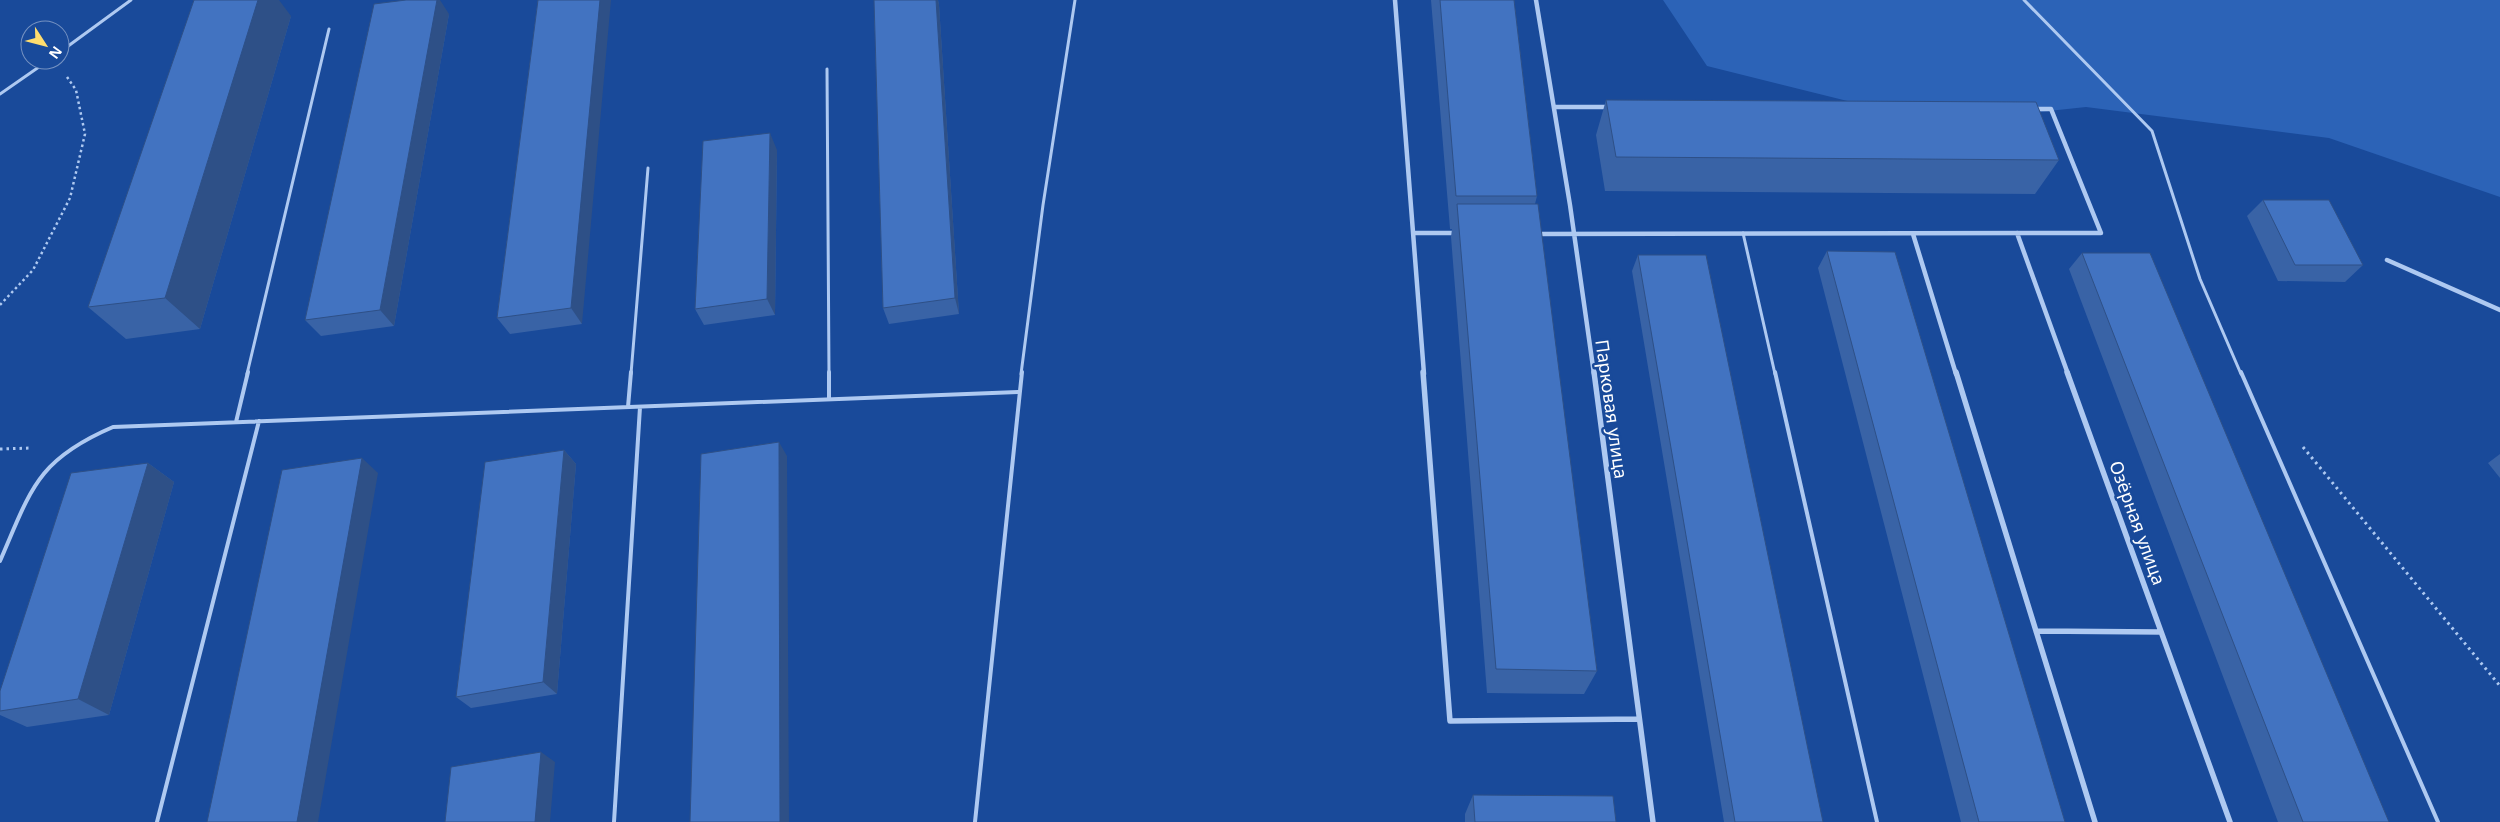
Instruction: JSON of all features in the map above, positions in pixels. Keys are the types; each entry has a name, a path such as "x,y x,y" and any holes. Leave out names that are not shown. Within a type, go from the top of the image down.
{"street":[{"path":"1395,0 1450,721 1639,719"},
{"name":"Парковая улица","path":"1536,0 1556,107 1574,234 1652,822"},
{"path":"1556,107 1615,107"},
{"path":"1527,234 2101,233 2051,109 2031,109"},
{"path":"1412,233 1460,233"},
{"name":"Озёрная улица","path":"2017,233 2230,822"},
{"path":"1912,234 2095,822"},
{"path":"2388,260 2500,310"},
{"path":"2036,631 2161,632"}],"lane":[{"path":"70,45 131,0"},
{"path":"975,822 1018,392 1055,113 1075,0"},
{"path":"2024,0 2152,131 2200,279 2438,822"},
{"path":"236,422 329,29"},
{"path":"827,69 829,399"},
{"path":"0,94 35,70"},
{"path":"628,407 648,168"},
{"path":"1743,233 1877,822"},
{"path":"0,561 34,484 54,461 88,437 114,427 1018,392"},
{"path":"614,822 640,406"},
{"path":"157,822 259,421"}],"path":[{"path":"0,305 33,270 70,198 85,134 76,90 65,74"},
{"path":"2301,444 2500,686"}],"shaded area":[{"path":"1663,0 2500,0 2500,197 2329,138 2086,107 1936,123 1707,66"}],"building":[{"path":"194,0 258,0 165,298 88,307"},
{"path":"406,0 437,0 380,310 305,320 374,4"},
{"path":"538,0 600,0 571,308 497,318"},
{"path":"874,0 936,0 955,298 883,308"},
{"path":"1440,0 1514,0 1537,196 1456,196"},
{"path":"1606,100 2036,102 2059,160 1616,157"},
{"path":"770,133 767,299 695,309 703,141"},
{"path":"2263,200 2329,200 2363,265 2295,265"},
{"path":"1457,204 1538,204 1597,671 1496,669"},
{"path":"1827,251 1895,252 2065,822 1979,822"},
{"path":"2082,253 2150,253 2389,822 2303,822"},
{"path":"1638,255 1706,255 1823,822 1735,822"},
{"path":"779,442 780,822 690,822 701,454"},
{"path":"564,450 543,682 456,697 485,462"},
{"path":"362,458 297,822 207,822 282,470"},
{"path":"148,463 78,699 0,711 0,691 71,473"},
{"path":"541,752 535,822 445,822 451,767"},
{"path":"1473,795 1613,796 1616,822 1475,822"}]}
